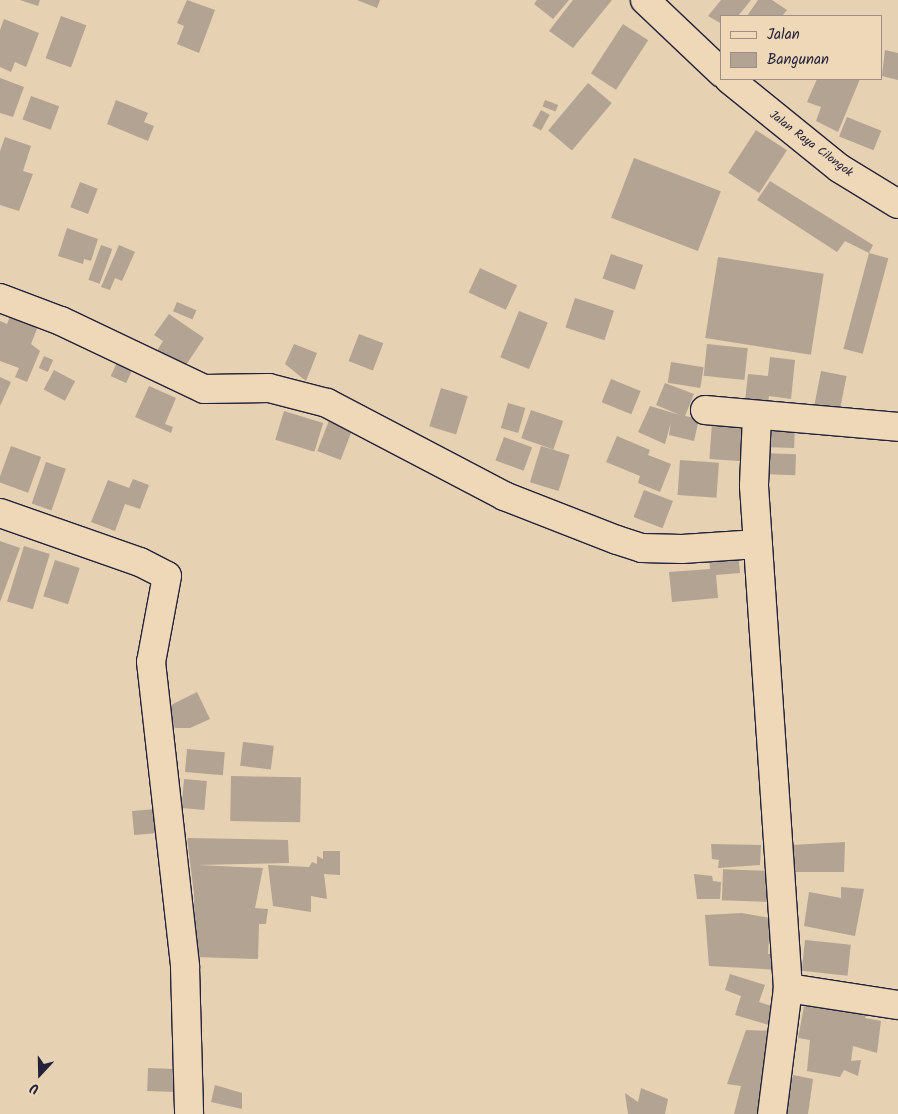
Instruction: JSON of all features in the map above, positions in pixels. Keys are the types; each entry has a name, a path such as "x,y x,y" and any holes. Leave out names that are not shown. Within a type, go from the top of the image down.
{"main road":[{"path":"645,0 720,70"},
{"name":"Jalan Raya Cilongok","path":"729,80 839,168 898,204"},
{"path":"0,298 61,321 204,388 269,388 327,403 504,496 616,540 642,548 682,549 758,544"},
{"path":"705,410 898,427"},
{"path":"757,416 754,486 788,988 772,1114"},
{"path":"0,513 140,562 167,576 151,662 185,967 189,1114"},
{"path":"788,988 898,1005"}],"building":[{"path":"20,0 40,0 38,6"},
{"path":"187,0 215,10 199,53 177,44 184,26 177,23"},
{"path":"357,0 380,0 377,8"},
{"path":"537,0 569,0 553,19 534,4"},
{"path":"573,0 612,0 573,48 549,31"},
{"path":"721,0 751,0 739,15 720,15 720,23 708,16"},
{"path":"758,0 772,0 787,10 783,15 748,15"},
{"path":"61,16 86,25 71,68 46,58"},
{"path":"4,19 39,33 26,67 15,62 11,72 0,67 0,30"},
{"path":"623,24 648,40 616,90 591,73"},
{"path":"885,50 898,53 898,80 883,76"},
{"path":"0,78 24,87 13,117 0,113"},
{"path":"817,80 860,80 838,132 816,121 821,107 807,102"},
{"path":"588,83 612,103 572,150 548,130"},
{"path":"31,96 59,106 51,130 22,119"},
{"path":"116,100 148,113 144,122 154,126 148,141 107,124"},
{"path":"545,100 558,105 556,112 542,107"},
{"path":"541,110 550,115 541,131 532,126"},
{"path":"847,117 881,131 873,150 839,136"},
{"path":"756,130 787,150 759,193 728,173"},
{"path":"5,137 31,146 23,171 33,174 19,211 0,205 0,151"},
{"path":"634,158 721,191 698,251 611,218"},
{"path":"770,181 873,245 869,253 845,241 837,252 757,200"},
{"path":"80,182 98,189 88,214 70,207"},
{"path":"67,228 98,239 91,261 84,259 83,264 58,256"},
{"path":"101,245 112,249 100,284 88,280"},
{"path":"119,245 135,252 122,281 115,278 110,290 101,287"},
{"path":"869,253 888,258 863,354 843,349"},
{"path":"611,254 643,265 635,290 603,279"},
{"path":"718,257 824,274 811,355 705,338"},
{"path":"480,268 517,285 506,310 469,292"},
{"path":"575,298 614,311 604,340 565,327"},
{"path":"177,302 196,310 192,319 173,311"},
{"path":"13,309 40,321 31,344 40,351 27,382 15,377 19,368 0,361 0,321 7,324"},
{"path":"519,311 548,323 529,369 500,357"},
{"path":"169,314 204,338 182,371 155,354 163,341 154,335"},
{"path":"359,334 383,343 373,370 349,361"},
{"path":"294,344 317,353 306,381 285,364"},
{"path":"707,344 748,348 744,380 704,376"},
{"path":"44,356 53,360 48,372 39,368"},
{"path":"120,356 135,363 126,383 111,376"},
{"path":"770,357 795,360 791,399 769,396 766,414 744,410 748,374 768,376"},
{"path":"671,362 704,367 700,388 668,383"},
{"path":"54,370 75,381 65,401 44,389"},
{"path":"821,371 847,376 840,409 815,404"},
{"path":"0,377 11,382 0,406"},
{"path":"611,379 641,391 631,414 602,402"},
{"path":"665,383 694,394 685,416 699,419 694,441 669,435 671,422 665,444 638,432 650,406 680,415 656,405"},
{"path":"149,386 176,398 165,424 173,427 171,433 135,417"},
{"path":"441,388 468,396 456,434 429,426"},
{"path":"508,403 525,408 518,433 501,428"},
{"path":"333,410 356,419 341,460 317,451"},
{"path":"531,410 563,421 553,449 521,438"},
{"path":"284,411 323,423 314,452 275,440"},
{"path":"712,422 752,425 749,462 709,459"},
{"path":"764,423 795,424 794,448 763,447"},
{"path":"617,436 650,450 648,455 671,464 660,492 638,483 640,476 606,462"},
{"path":"504,437 532,447 524,471 495,460"},
{"path":"11,446 41,457 28,493 0,482 0,476"},
{"path":"541,446 570,455 559,491 530,482"},
{"path":"762,453 796,454 795,475 761,474"},
{"path":"680,460 719,463 716,498 678,495"},
{"path":"46,462 66,469 52,510 32,504"},
{"path":"133,479 149,485 140,509 125,504 115,531 91,522 108,480 129,488"},
{"path":"644,490 673,501 663,528 634,517"},
{"path":"0,541 20,548 0,602"},
{"path":"24,546 50,554 33,609 7,601"},
{"path":"738,552 740,573 716,575 718,598 672,602 669,572 710,569 709,554"},
{"path":"55,560 80,568 68,604 43,596"},
{"path":"197,692 210,719 190,728 175,728 165,708"},
{"path":"243,742 274,746 271,770 240,766"},
{"path":"187,749 225,752 223,775 185,772"},
{"path":"231,776 301,777 300,822 230,821"},
{"path":"184,779 207,781 204,810 181,808"},
{"path":"156,809 158,833 134,835 132,811"},
{"path":"187,838 288,840 289,863 198,865 263,868 255,908 268,909 266,924 259,924 258,959 195,957 194,894"},
{"path":"845,842 844,872 794,872 791,845"},
{"path":"711,844 761,845 760,865 718,868 719,860 712,859"},
{"path":"323,851 340,851 340,875 324,874 327,899 311,896 311,912 273,906 268,865 309,867 312,862 317,864 317,856 323,859"},
{"path":"723,869 770,871 769,902 722,900"},
{"path":"694,874 712,876 713,881 721,882 720,899 697,899"},
{"path":"841,887 864,889 855,936 804,926 809,892 841,898"},
{"path":"742,913 770,918 768,954 782,954 781,970 709,966 705,915"},
{"path":"805,940 851,945 848,976 802,971"},
{"path":"730,974 765,985 759,1002 777,1008 772,1026 735,1015 741,996 725,990"},
{"path":"806,996 867,1012 865,1018 881,1021 877,1053 853,1046 851,1061 861,1060 858,1076 844,1070 840,1077 807,1071 810,1040 798,1038"},
{"path":"746,1030 774,1031 767,1114 734,1114 741,1086 727,1084"},
{"path":"148,1068 176,1069 175,1092 147,1091"},
{"path":"793,1075 813,1079 808,1114 781,1114 783,1082 790,1086"},
{"path":"215,1085 242,1093 242,1109 211,1102"},
{"path":"641,1088 668,1099 665,1114 628,1114 625,1093 638,1102"}]}
